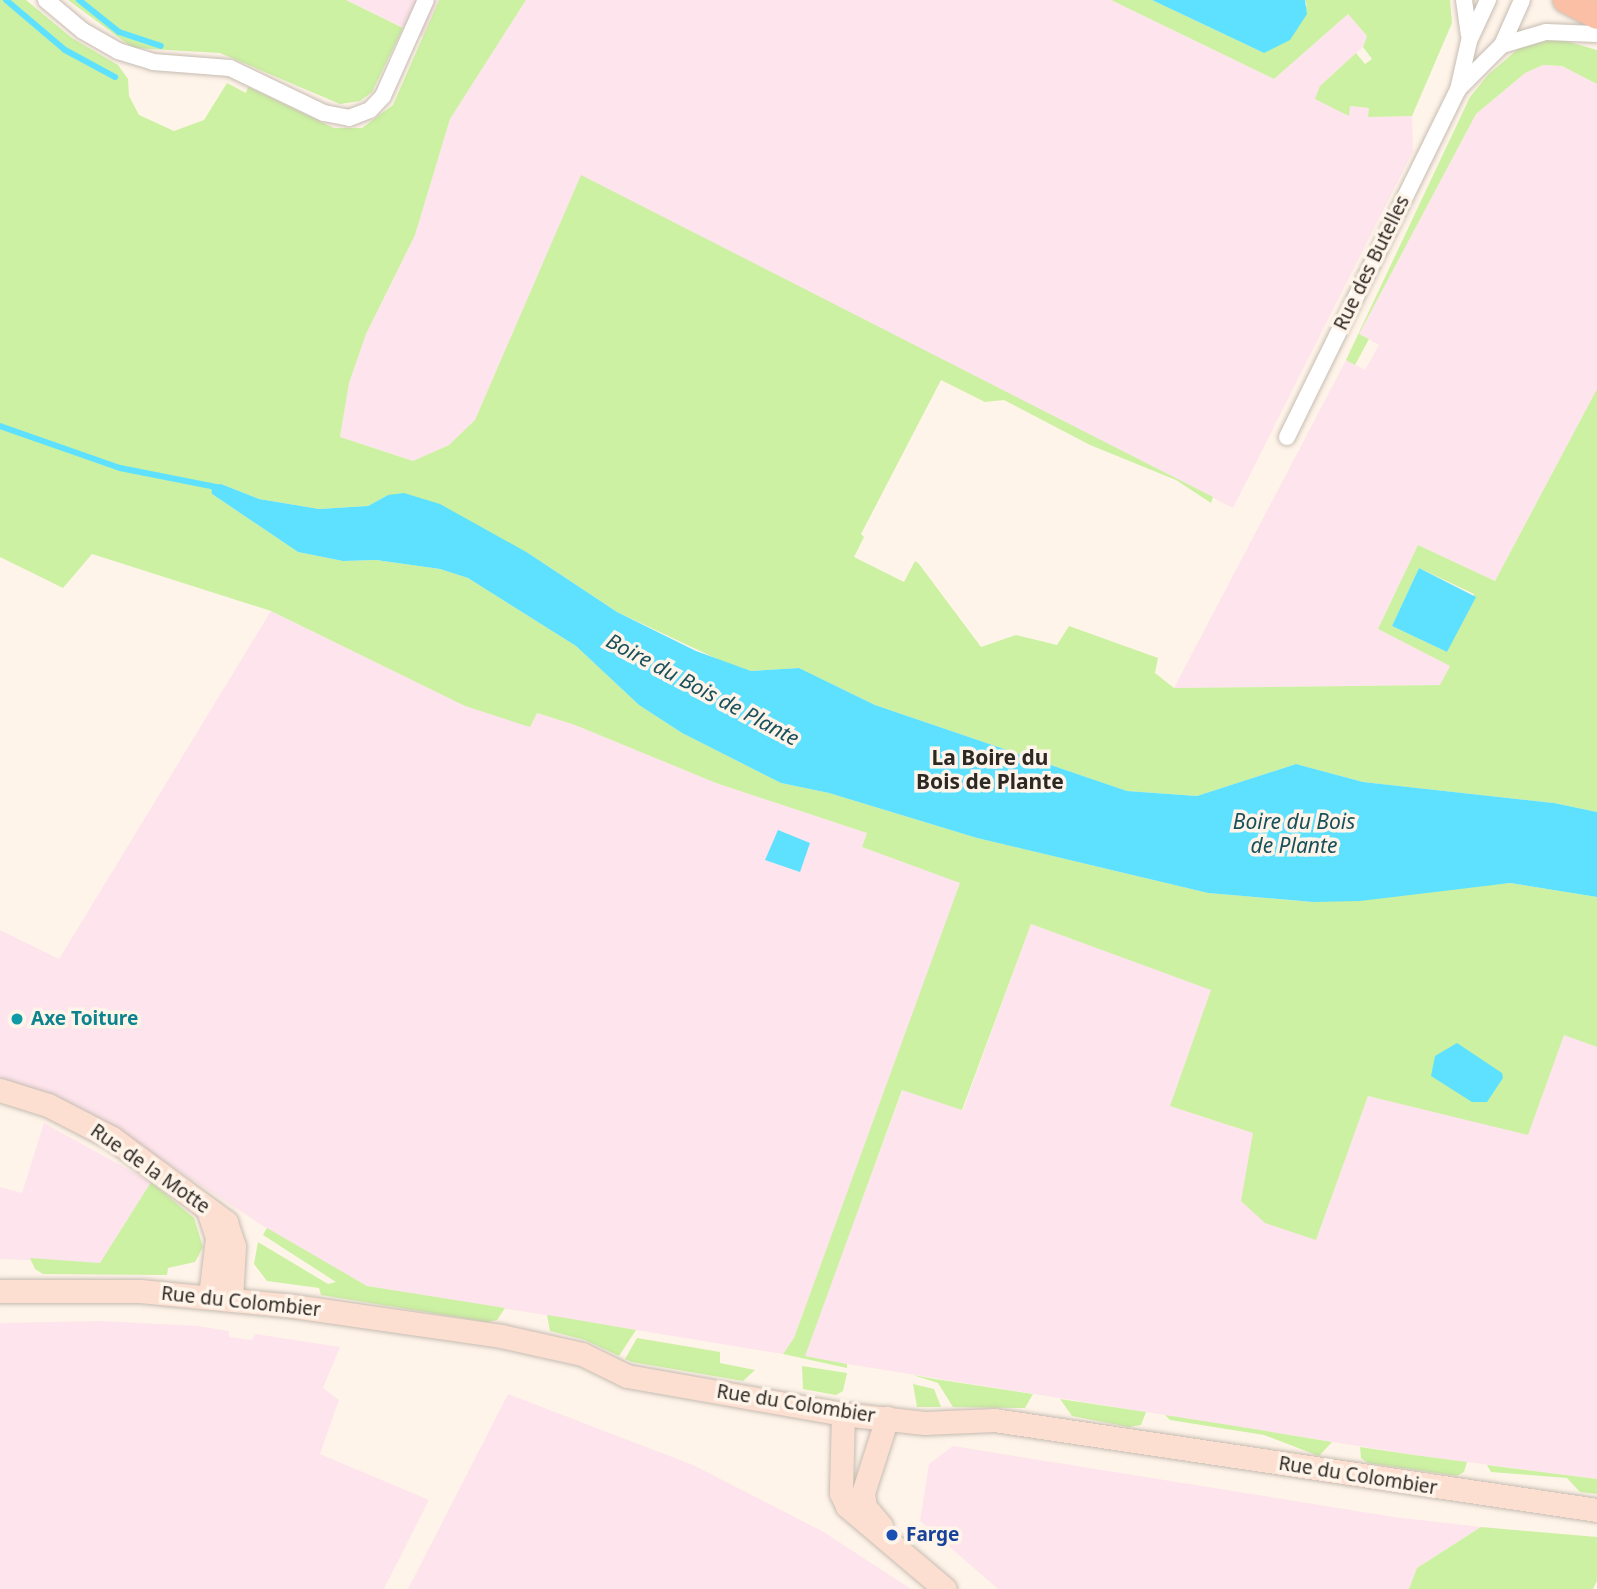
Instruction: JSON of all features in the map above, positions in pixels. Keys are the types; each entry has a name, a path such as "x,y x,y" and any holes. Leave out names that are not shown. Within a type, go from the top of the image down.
{"main road":[{"path":"1566,0 1597,16"},
{"name":"Rue de la Motte","path":"0,1090 82,1120 154,1166 226,1222 232,1234 220,1297"},
{"name":"Rue du Colombier","path":"0,1291 105,1290 220,1297 501,1336 582,1354 627,1376 843,1414 925,1423 994,1420 1597,1510"},
{"path":"843,1414 841,1493 847,1506 945,1589"},
{"path":"887,1418 866,1476 865,1507 922,1569"}],"street":[{"path":"46,0 83,31 127,55 153,62 230,68 324,113 349,118 370,110 383,96 426,0"},
{"name":"Rue des Butelles","path":"1464,0 1469,41"},
{"name":"Rue des Butelles","path":"1287,437 1458,90 1469,41 1488,0"},
{"name":"Rue des Butelles","path":"1458,90 1502,46 1521,0"},
{"name":"Rue des Butelles","path":"1502,46 1546,32 1597,34"}],"shaded area":[{"path":"346,0 439,0 423,37"},
{"path":"526,0 1111,0 1274,79 1348,14 1367,36 1363,47 1320,86 1349,115 1350,106 1369,108 1369,117 1412,116 1413,151 1233,508 581,176 475,420 449,445 413,461 340,437 349,383 366,334 415,235 450,119"},
{"path":"1543,65 1562,66 1597,84 1597,389 1495,581 1418,545 1378,629 1450,666 1441,685 1174,688 1346,360 1365,370 1379,345 1359,334 1476,114 1525,73"},
{"path":"271,611 465,706 530,726 536,713 575,725 716,783 867,833 862,847 961,883 794,1338 783,1354 367,1286 291,1244 96,1117 53,1096 0,1078 0,930 59,959"},
{"path":"1031,924 1212,990 1170,1106 1253,1133 1316,1240 1368,1096 1528,1134 1564,1034 1597,1047 1597,1479 1414,1455 804,1357 903,1089 963,1110"},
{"path":"44,1123 151,1182 100,1263 0,1259 0,1187 22,1193"},
{"path":"102,1321 198,1326 229,1331 229,1337 252,1340 255,1334 340,1347 323,1388 339,1400 320,1454 429,1500 384,1589 0,1589 0,1323"},
{"path":"508,1394 693,1465 822,1531 911,1589 408,1589"},
{"path":"953,1446 1394,1517 1481,1527 1417,1568 1409,1589 998,1589 920,1521 929,1464"}],"green space":[{"path":"0,0 26,0 72,38 118,65 128,79 129,96 139,115 174,131 204,120 227,83 246,93 248,87 334,128 362,128 393,105 439,0 526,0 450,119 415,235 366,334 349,383 340,437 413,461 449,445 475,420 581,175 1213,497 1211,503 1176,480 1090,445 1004,400 985,402 941,380 861,534 864,537 854,557 904,582 915,561 981,647 1016,635 1057,645 1069,626 1158,658 1155,673 1174,688 1440,685 1450,666 1378,629 1418,545 1495,581 1597,389 1597,812 1554,803 1363,782 1296,764 1197,796 1127,791 875,705 799,668 751,671 730,665 617,612 528,553 388,495 368,506 319,509 259,499 221,484 212,494 298,552 343,561 376,560 440,569 468,578 576,646 639,705 682,733 781,783 829,793 977,838 1208,893 1313,902 1510,883 1597,897 1597,1047 1564,1035 1528,1135 1368,1096 1316,1240 1265,1223 1241,1201 1253,1133 1170,1106 1211,990 1031,924 962,1110 902,1090 805,1356 847,1364 847,1368 783,1354 794,1338 960,883 862,847 867,833 716,783 575,725 537,713 530,727 465,706 271,611 92,554 63,588 0,557","holes":["1419,568 1474,594 1447,652 1392,626"]},
{"path":"68,0 346,0 403,28 372,92 360,101 340,104 220,53 133,48"},
{"path":"1111,0 1152,0 1264,53 1307,5 1305,0 1450,0 1452,23 1412,116 1368,117 1369,108 1350,106 1349,116 1315,99 1320,86 1356,53 1365,64 1372,59 1363,47 1367,36 1348,14 1274,79"},
{"path":"1555,38 1597,50 1597,84 1562,66 1543,65 1525,73 1476,114 1359,334 1369,339 1355,365 1346,360 1470,97 1488,75 1518,49"},
{"path":"151,1182 194,1218 203,1247 195,1262 168,1268 167,1275 43,1274 35,1269 30,1258 100,1263"},
{"path":"267,1228 367,1286 505,1308 497,1320 487,1322 321,1295 319,1288 267,1281 254,1264 258,1242 328,1284 336,1282 263,1235"},
{"path":"547,1315 636,1330 619,1356 585,1340 550,1331"},
{"path":"637,1338 720,1352 720,1363 755,1370 743,1381 632,1362 625,1359"},
{"path":"802,1366 847,1373 843,1391 836,1395 803,1389"},
{"path":"913,1375 1033,1394 1025,1408 953,1407 938,1383"},
{"path":"913,1384 934,1389 941,1407 917,1407"},
{"path":"1060,1399 1146,1412 1141,1425 1129,1427 1072,1416"},
{"path":"1165,1415 1332,1442 1319,1456 1264,1435 1170,1420"},
{"path":"1360,1447 1467,1462 1464,1472 1457,1476 1368,1463 1361,1458"},
{"path":"1487,1465 1597,1479 1597,1494 1580,1492 1567,1478 1491,1472"},
{"path":"1481,1527 1597,1537 1597,1581 1593,1589 1409,1589 1417,1568"}],"water":[{"path":"1152,0 1305,0 1307,14 1290,40 1264,53"},
{"name":"Boire du Bois de Plante","path":"221,484 259,499 319,509 368,506 388,495 404,493 440,504 528,553 617,612 696,651 751,671 799,668 875,705 1127,791 1197,796 1296,764 1363,782 1554,803 1597,812 1597,897 1510,883 1360,901 1313,902 1208,893 977,838 829,793 781,783 682,733 639,705 576,646 468,578 440,569 376,560 343,561 298,552 212,494 211,485"},
{"path":"1419,568 1476,597 1447,652 1392,626"},
{"path":"778,830 810,843 800,872 765,860"},
{"path":"1457,1043 1502,1073 1503,1078 1487,1102 1472,1102 1431,1076 1435,1056"}],"waterway":[{"path":"6,0 65,50 115,77"},
{"path":"79,0 119,32 161,46"},
{"name":"Boire du Bois de Plante","path":"0,426 120,468 216,487"}],"place":[{"name":"Axe Toiture","path":"17,1019"},
{"name":"Farge","path":"892,1535"}],"district":[{"name":"La Boire du Bois de Plante","path":"990,769"}]}
